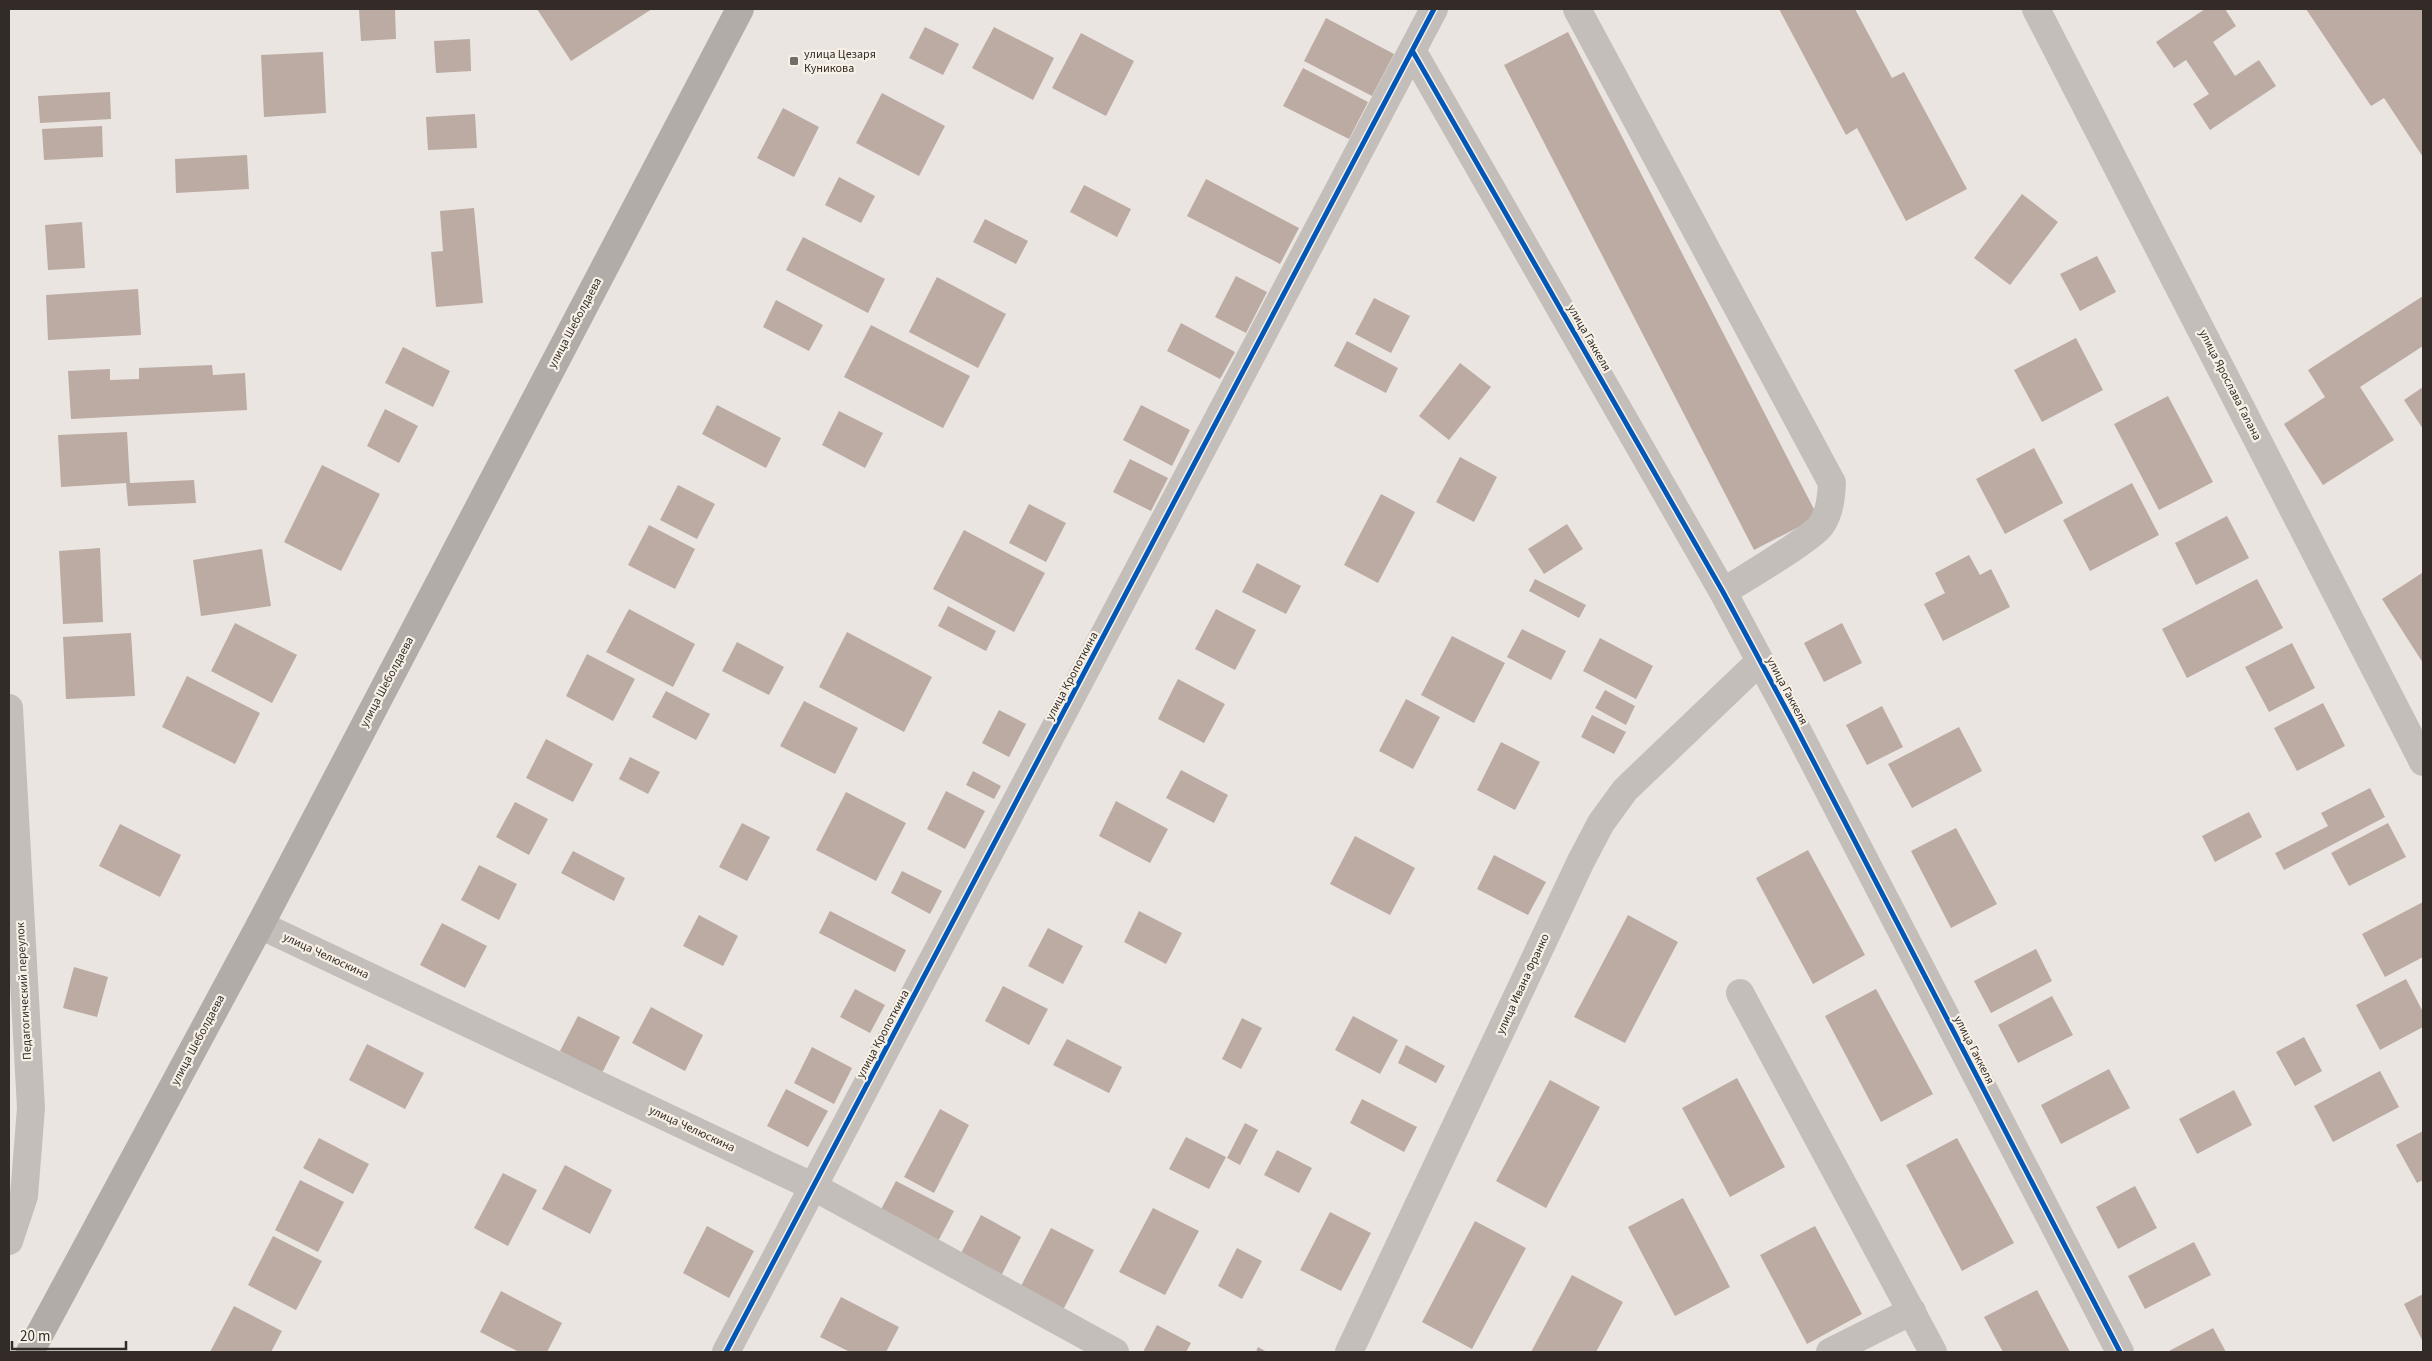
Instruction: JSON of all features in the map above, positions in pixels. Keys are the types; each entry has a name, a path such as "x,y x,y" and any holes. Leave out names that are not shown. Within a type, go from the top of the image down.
{"main road":[{"name":"улица Шеболдаева","path":"30,1352 260,925 740,9"}],"street":[{"name":"улица Кропоткина","path":"726,1352 1434,9"},
{"path":"1577,9 1832,483 1831,505 1822,526 1805,540 1723,592"},
{"name":"улица Ярослава Галана","path":"2036,9 2423,762"},
{"name":"улица Гаккеля","path":"1413,52 1723,592 2120,1352"},
{"name":"улица Ивана Франко","path":"1349,1352 1581,861 1601,823 1625,790 1760,661"},
{"name":"Педагогический переулок","path":"9,708 31,1108 24,1196 9,1241"},
{"name":"улица Челюскина","path":"260,925 814,1187 1115,1352"},
{"path":"1740,993 1934,1352"},
{"path":"1830,1352 1912,1311"}],"building":[{"path":"359,9 395,9 396,39 361,41"},
{"path":"537,9 652,9 571,61"},
{"path":"1779,9 1855,9 1892,78 1904,72 1967,189 1906,221 1857,128 1846,135"},
{"path":"2205,9 2225,9 2236,26 2213,42 2235,76 2259,60 2276,86 2210,130 2193,104 2209,94 2186,60 2174,68 2156,42"},
{"path":"2306,9 2423,9 2423,157 2384,98 2371,106"},
{"path":"1326,18 1394,54 1372,96 1304,61"},
{"path":"925,27 959,44 943,75 909,58"},
{"path":"994,27 1054,58 1033,100 972,68"},
{"path":"1568,32 1818,517 1754,550 1504,65"},
{"path":"1081,33 1134,61 1106,116 1052,88"},
{"path":"470,39 471,71 436,73 434,41"},
{"path":"323,52 326,113 264,117 261,55"},
{"path":"1303,68 1368,102 1349,139 1283,106"},
{"path":"110,92 111,119 40,123 38,96"},
{"path":"882,93 945,126 919,176 856,143"},
{"path":"783,108 819,127 794,177 757,158"},
{"path":"475,114 477,148 428,150 426,117"},
{"path":"102,126 103,157 44,160 42,129"},
{"path":"247,155 249,189 176,193 175,159"},
{"path":"839,177 875,196 861,223 825,205"},
{"path":"1206,179 1299,228 1280,264 1187,216"},
{"path":"1084,185 1131,209 1117,237 1070,212"},
{"path":"2022,194 2058,222 2010,285 1974,258"},
{"path":"474,208 483,303 436,307 431,252 443,251 440,211"},
{"path":"985,219 1028,241 1016,264 973,242"},
{"path":"82,222 85,268 48,270 45,225"},
{"path":"803,237 885,279 868,313 786,270"},
{"path":"2097,256 2116,292 2080,311 2060,274"},
{"path":"1236,276 1267,292 1246,333 1215,317"},
{"path":"937,277 1006,314 978,368 909,332"},
{"path":"138,289 141,335 48,340 46,295"},
{"path":"2423,296 2423,346 2360,387 2394,440 2323,485 2284,424 2325,397 2308,370"},
{"path":"1374,298 1410,316 1391,353 1355,334"},
{"path":"776,300 823,325 809,351 763,327"},
{"path":"1181,323 1235,352 1220,379 1167,351"},
{"path":"871,325 970,376 943,428 844,377"},
{"path":"2076,338 2103,390 2042,422 2014,370"},
{"path":"1347,341 1398,368 1386,393 1334,366"},
{"path":"403,347 450,371 433,407 385,383"},
{"path":"1460,363 1491,387 1449,440 1419,416"},
{"path":"212,365 213,375 245,373 247,410 71,419 68,371 110,369 110,380 139,379 139,368"},
{"path":"2423,387 2423,429 2404,400"},
{"path":"2168,396 2213,482 2159,510 2114,424"},
{"path":"717,405 781,438 766,468 702,434"},
{"path":"1141,405 1190,430 1172,466 1123,440"},
{"path":"385,409 418,426 399,463 367,446"},
{"path":"839,411 883,433 865,468 822,445"},
{"path":"127,432 130,483 194,480 196,503 128,506 126,483 61,487 58,435"},
{"path":"2034,448 2063,503 2005,534 1976,479"},
{"path":"1460,457 1497,477 1474,522 1436,502"},
{"path":"1130,459 1168,478 1151,511 1113,492"},
{"path":"322,465 380,494 341,571 284,542"},
{"path":"2132,483 2159,535 2090,571 2063,520"},
{"path":"678,485 715,504 697,539 660,520"},
{"path":"1381,494 1415,512 1378,583 1344,565"},
{"path":"1029,504 1066,523 1046,562 1009,543"},
{"path":"2227,516 2249,558 2196,585 2175,543"},
{"path":"1567,524 1583,549 1544,574 1528,549"},
{"path":"649,525 695,549 675,589 628,565"},
{"path":"964,530 1045,573 1014,632 933,589"},
{"path":"100,548 103,622 63,624 59,551"},
{"path":"262,549 271,606 201,616 193,560"},
{"path":"1969,555 1980,575 1991,569 2010,607 1943,641 1924,604 1945,593 1935,573"},
{"path":"1257,563 1301,586 1286,614 1242,592"},
{"path":"2423,574 2423,663 2382,599"},
{"path":"1535,579 1586,605 1579,618 1529,591"},
{"path":"2257,579 2283,628 2187,678 2162,629"},
{"path":"948,606 996,631 986,651 938,626"},
{"path":"629,609 695,644 673,687 606,652"},
{"path":"1216,609 1256,630 1235,670 1195,649"},
{"path":"235,623 297,655 272,703 211,671"},
{"path":"1842,623 1862,663 1824,682 1804,643"},
{"path":"1522,629 1566,651 1551,680 1507,657"},
{"path":"847,632 932,677 904,732 819,687"},
{"path":"131,633 135,696 66,699 63,637"},
{"path":"1452,636 1505,663 1474,723 1421,695"},
{"path":"1600,638 1653,666 1636,699 1583,671"},
{"path":"737,642 784,667 769,695 722,671"},
{"path":"2292,643 2315,688 2269,712 2245,667"},
{"path":"587,654 635,679 613,721 566,696"},
{"path":"187,676 260,713 235,764 162,727"},
{"path":"1178,679 1225,704 1204,743 1158,719"},
{"path":"1605,690 1635,706 1626,725 1595,708"},
{"path":"666,691 710,714 696,740 652,717"},
{"path":"1406,699 1440,717 1413,769 1379,751"},
{"path":"804,701 858,728 835,774 780,746"},
{"path":"2323,703 2345,746 2297,771 2274,728"},
{"path":"1882,706 1903,747 1867,765 1846,725"},
{"path":"999,710 1026,724 1009,757 982,743"},
{"path":"1592,715 1626,732 1614,754 1581,737"},
{"path":"1959,727 1982,771 1912,808 1888,764"},
{"path":"546,739 593,764 573,802 526,778"},
{"path":"1501,742 1540,762 1515,810 1477,790"},
{"path":"630,757 660,772 648,794 619,779"},
{"path":"1181,770 1228,795 1214,823 1166,798"},
{"path":"973,771 1001,786 994,799 966,785"},
{"path":"2370,788 2385,817 2284,870 2275,853 2328,826 2321,813"},
{"path":"946,791 985,811 965,849 927,829"},
{"path":"846,792 906,823 876,881 816,850"},
{"path":"1116,801 1168,829 1150,863 1099,836"},
{"path":"515,802 548,819 529,855 496,837"},
{"path":"2249,812 2262,837 2215,862 2202,836"},
{"path":"742,823 770,837 747,881 719,867"},
{"path":"2388,823 2406,857 2349,886 2331,853"},
{"path":"120,824 181,855 160,897 99,866"},
{"path":"1956,828 1997,904 1951,928 1911,851"},
{"path":"1355,836 1415,868 1390,915 1330,884"},
{"path":"1808,850 1865,955 1813,984 1756,878"},
{"path":"573,851 625,878 614,901 561,873"},
{"path":"1494,855 1546,882 1528,915 1477,889"},
{"path":"479,865 517,884 499,920 461,900"},
{"path":"902,871 942,891 930,914 891,893"},
{"path":"2423,902 2423,957 2385,977 2362,934"},
{"path":"830,911 906,950 895,972 819,933"},
{"path":"1139,911 1182,933 1166,964 1124,942"},
{"path":"699,915 738,936 723,966 683,946"},
{"path":"1628,915 1678,942 1625,1043 1574,1017"},
{"path":"442,923 487,946 465,988 420,965"},
{"path":"1048,928 1083,946 1063,984 1028,966"},
{"path":"2036,949 2052,981 1991,1013 1974,981"},
{"path":"74,967 108,977 97,1017 63,1008"},
{"path":"2406,979 2423,1012 2423,1027 2380,1050 2356,1005"},
{"path":"1003,986 1048,1009 1029,1045 985,1021"},
{"path":"855,989 885,1005 870,1033 840,1017"},
{"path":"1876,989 1933,1094 1881,1122 1825,1016"},
{"path":"2052,996 2073,1035 2018,1063 1998,1025"},
{"path":"651,1007 703,1035 685,1071 632,1043"},
{"path":"578,1016 620,1037 602,1073 560,1051"},
{"path":"1353,1016 1398,1040 1380,1074 1335,1050"},
{"path":"1242,1018 1262,1028 1241,1069 1222,1059"},
{"path":"2304,1037 2322,1071 2295,1086 2276,1052"},
{"path":"1067,1039 1122,1067 1109,1093 1053,1065"},
{"path":"367,1044 424,1073 405,1109 349,1080"},
{"path":"1406,1045 1445,1066 1436,1083 1398,1063"},
{"path":"812,1047 852,1068 834,1104 794,1083"},
{"path":"2109,1069 2130,1108 2061,1144 2041,1105"},
{"path":"2380,1071 2399,1107 2333,1142 2314,1106"},
{"path":"1737,1078 1785,1167 1730,1197 1682,1108"},
{"path":"1550,1080 1600,1107 1546,1208 1496,1181"},
{"path":"786,1089 828,1111 808,1147 767,1126"},
{"path":"2234,1090 2252,1125 2197,1154 2179,1119"},
{"path":"1362,1099 1417,1127 1404,1152 1350,1123"},
{"path":"940,1109 969,1125 934,1193 904,1177"},
{"path":"1245,1123 1258,1130 1240,1165 1227,1158"},
{"path":"2423,1131 2423,1180 2417,1183 2396,1145"},
{"path":"1186,1137 1226,1157 1209,1189 1169,1169"},
{"path":"319,1138 369,1164 353,1194 303,1168"},
{"path":"1957,1138 2014,1243 1962,1271 1906,1165"},
{"path":"1277,1150 1312,1168 1299,1193 1264,1175"},
{"path":"565,1165 612,1190 590,1234 542,1209"},
{"path":"503,1173 537,1190 508,1246 474,1228"},
{"path":"300,1180 344,1202 318,1252 275,1230"},
{"path":"896,1181 954,1211 935,1247 877,1217"},
{"path":"2135,1186 2157,1228 2118,1249 2096,1207"},
{"path":"1683,1198 1730,1287 1675,1316 1628,1227"},
{"path":"1153,1208 1199,1231 1165,1295 1119,1272"},
{"path":"1330,1212 1371,1233 1341,1291 1300,1270"},
{"path":"981,1215 1021,1237 1001,1276 960,1255"},
{"path":"1475,1221 1526,1248 1472,1349 1422,1322"},
{"path":"707,1226 754,1251 729,1298 683,1273"},
{"path":"1815,1226 1862,1314 1807,1344 1760,1255"},
{"path":"1051,1228 1094,1250 1063,1310 1020,1288"},
{"path":"273,1236 322,1261 296,1310 248,1285"},
{"path":"2194,1242 2211,1275 2145,1309 2128,1276"},
{"path":"1237,1248 1262,1261 1242,1299 1218,1286"},
{"path":"1572,1275 1623,1302 1596,1352 1531,1352"},
{"path":"2037,1290 2070,1352 2003,1352 1984,1317"},
{"path":"501,1291 562,1323 547,1352 519,1352 480,1332"},
{"path":"2423,1294 2423,1342 2404,1304"},
{"path":"841,1297 899,1327 886,1352 850,1352 820,1337"},
{"path":"234,1306 282,1331 271,1352 210,1352"},
{"path":"1157,1325 1191,1343 1186,1352 1143,1352"},
{"path":"2213,1328 2226,1352 2167,1352"},
{"path":"1258,1347 1267,1352 1256,1352"}],"cycle path":[{"path":"726,1352 1434,9"},
{"path":"1413,52 1723,592 1794,724 2120,1352"}],"place":[{"name":"улица Цезаря Куникова","path":"794,61"}]}
